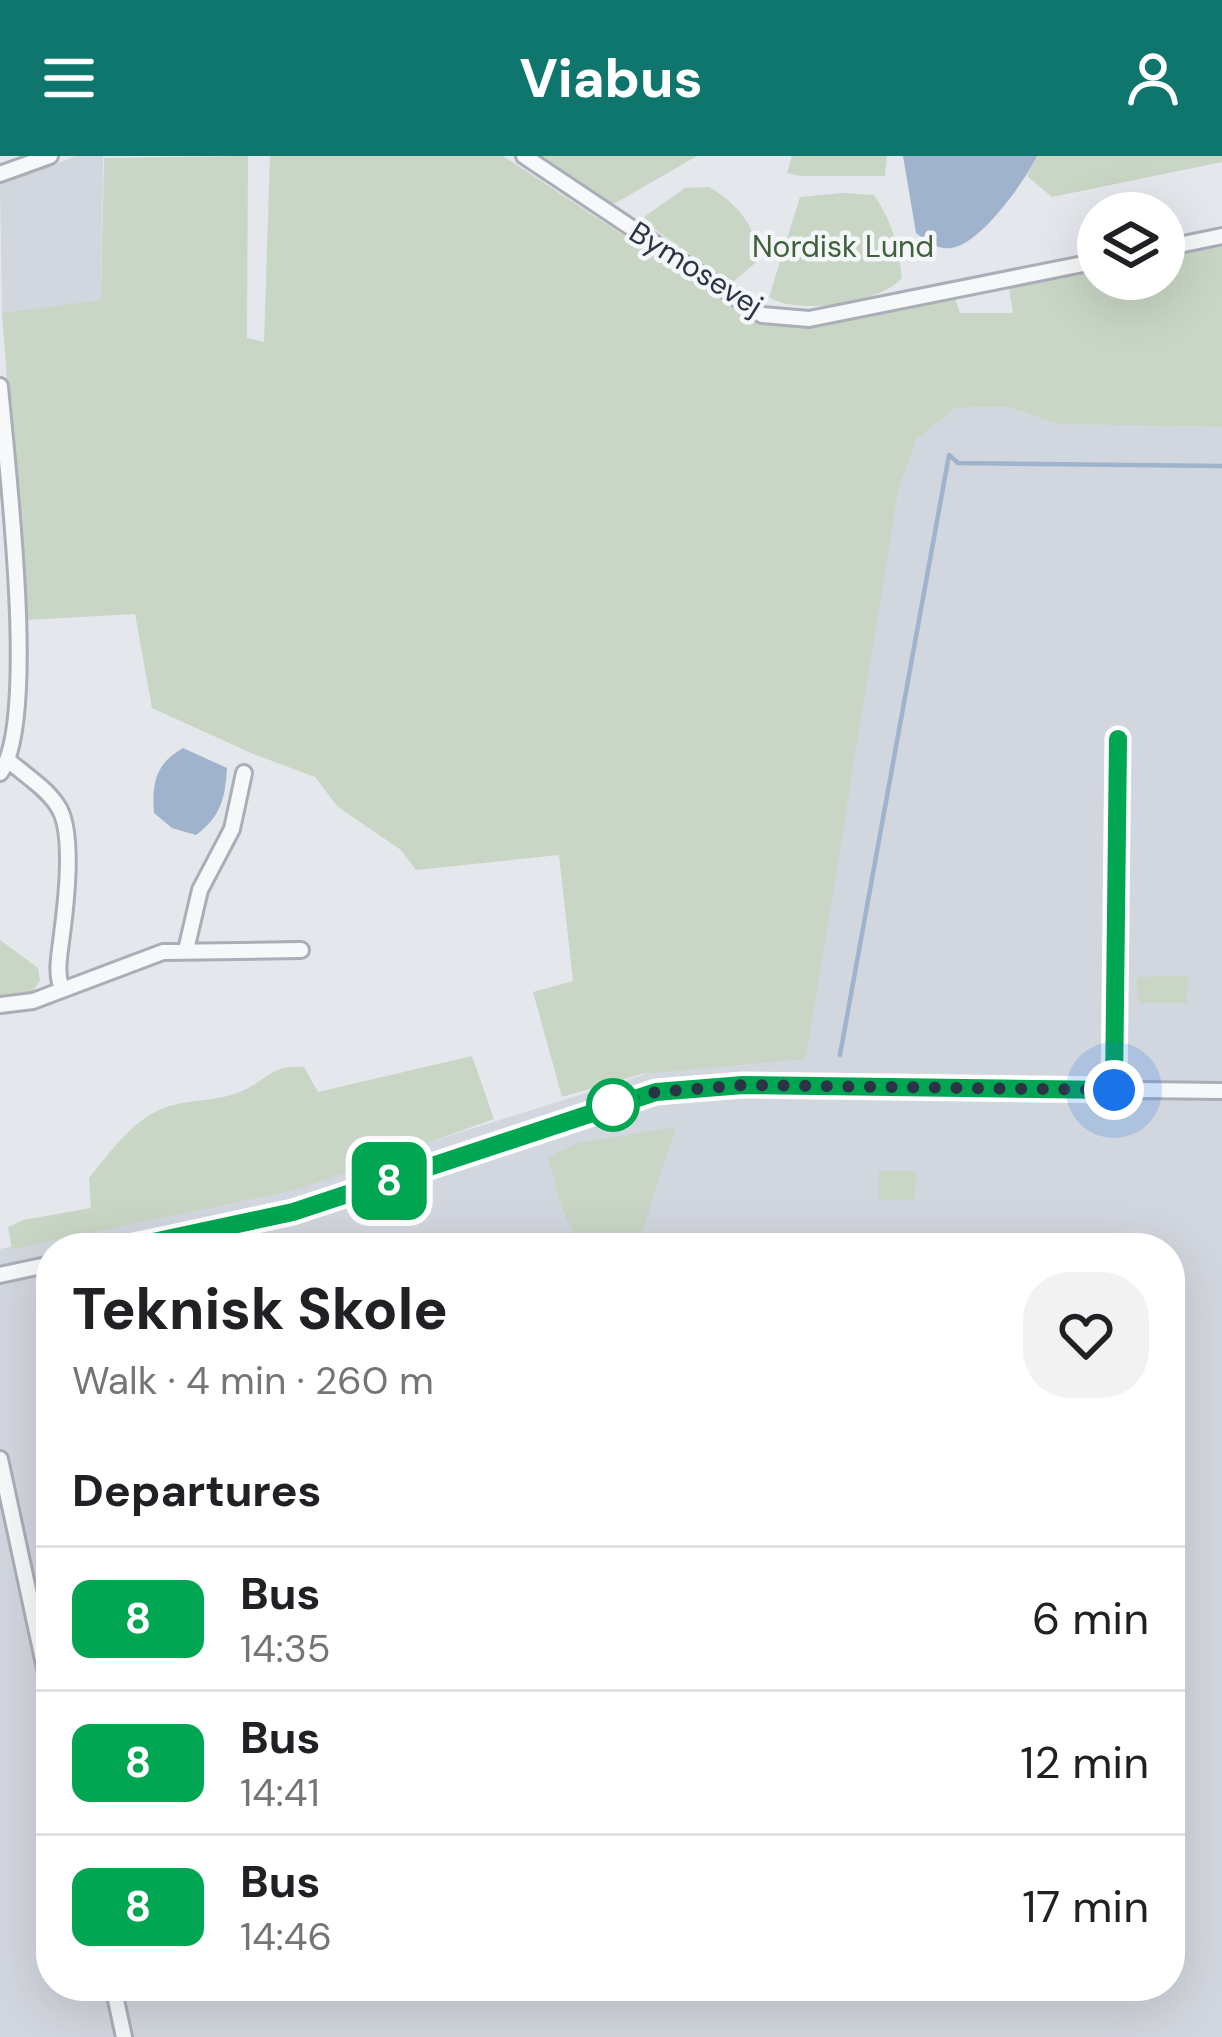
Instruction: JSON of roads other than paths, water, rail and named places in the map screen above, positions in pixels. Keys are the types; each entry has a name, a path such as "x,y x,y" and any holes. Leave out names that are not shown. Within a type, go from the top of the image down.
{"street":[{"path":"0,173 50,156"},
{"name":"Bymosevej","path":"524,156 762,315 809,319 1077,265"},
{"path":"1185,244 1222,236"},
{"path":"0,386 19,658 4,767 57,804 63,816 64,915 57,978 62,989"},
{"path":"1114,1090 1118,739"},
{"path":"186,950 200,890 239,808 244,773"},
{"path":"0,1005 33,1001 137,959 186,950 301,950"},
{"path":"195,1233 293,1212 656,1092 743,1085 1222,1090"},
{"path":"0,1275 36,1267"},
{"path":"0,1460 36,1627"},
{"path":"116,2001 124,2037"}],"water":[{"path":"903,156 1037,156 988,224 963,244 946,248 916,233"},
{"path":"183,748 227,768 220,806 196,835 172,828 154,813 157,775"}],"waterway":[{"path":"840,1055 949,455 958,463 1222,466"}],"park label":[{"name":"Nordisk Lund","path":"843,247"}]}
